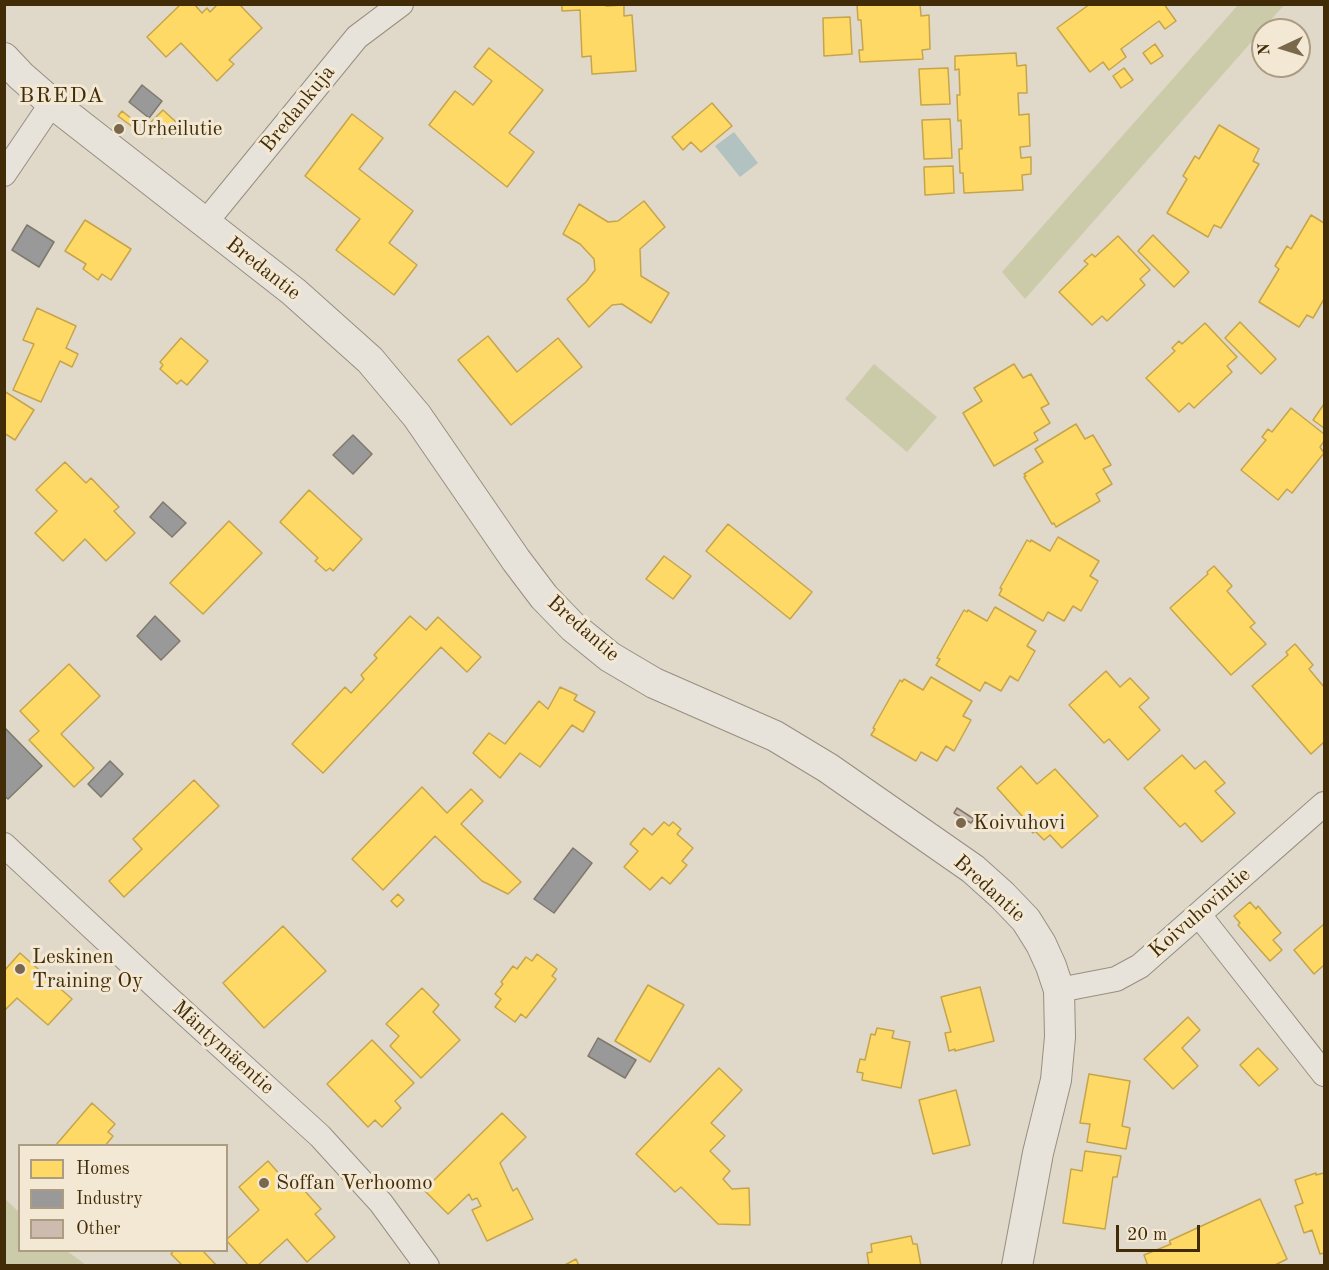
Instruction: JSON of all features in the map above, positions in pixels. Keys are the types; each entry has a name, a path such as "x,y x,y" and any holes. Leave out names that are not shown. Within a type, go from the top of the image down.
{"street":[{"name":"Bredankuja","path":"205,223 357,37 401,4"},
{"name":"Bredantie","path":"4,58 52,103 294,292 370,360 417,416 544,597 573,627 610,657 654,683 775,736 820,763 973,869 1026,920 1041,944 1059,990 1060,1037 1056,1080 1038,1153 1017,1266"},
{"path":"4,174 52,103"},
{"name":"Koivuhovintie","path":"1059,990 1116,978 1140,966 1324,804"},
{"name":"Mäntymäentie","path":"4,845 165,996 320,1136 381,1203 427,1266"},
{"path":"1199,915 1324,1074"}],"green space":[{"path":"1238,5 1284,5 1273,18 1251,18 1251,42 1025,299 1002,272"},
{"path":"874,364 937,417 907,452 845,399"},
{"path":"5,1199 18,1211 18,1252 68,1252 86,1265 5,1265"}],"shaded area":[{"path":"734,132 758,163 740,177 715,146"}],"building: Homes":[{"path":"181,4 194,4 202,13 207,8 210,12 218,4 239,4 262,28 229,60 234,64 217,81 181,43 166,57 147,37"},
{"path":"562,4 624,5 624,16 632,15 636,71 592,74 591,56 582,57 580,10 562,11"},
{"path":"857,4 920,4 921,16 929,15 930,49 922,50 923,59 860,62 859,50 863,50 861,20 858,20"},
{"path":"1090,4 1164,4 1176,21 1165,29 1159,21 1121,49 1126,57 1109,70 1103,62 1090,72 1057,28"},
{"path":"850,17 852,54 824,56 823,18"},
{"path":"1155,44 1163,56 1151,64 1143,53"},
{"path":"489,48 543,90 509,133 534,152 507,187 429,125 455,91 473,105 492,81 474,67"},
{"path":"1016,53 1017,66 1026,65 1027,93 1018,93 1019,115 1029,114 1030,146 1020,147 1021,158 1031,157 1031,174 1022,175 1023,190 964,193 959,149 962,149 962,144 961,120 958,121 959,69 955,70 955,56"},
{"path":"948,68 950,104 921,105 919,69"},
{"path":"1124,68 1133,80 1121,88 1113,76"},
{"path":"712,103 732,126 701,152 691,142 683,150 672,137"},
{"path":"163,110 176,122 162,138 148,125"},
{"path":"122,111 137,123 134,128 118,116"},
{"path":"352,114 383,138 359,169 413,211 389,243 417,265 394,295 336,250 360,219 305,176"},
{"path":"950,119 952,158 924,159 922,120"},
{"path":"1219,125 1259,149 1253,161 1259,164 1221,228 1214,225 1208,237 1167,213 1187,179 1183,176 1195,156 1199,159"},
{"path":"953,166 954,193 925,195 924,167"},
{"path":"644,201 665,227 640,249 641,276 669,293 651,323 622,304 612,305 589,327 567,299 586,282 595,270 594,259 580,244 563,234 579,204 608,222 618,221"},
{"path":"1311,215 1324,223 1324,299 1313,318 1307,315 1299,327 1259,302 1279,269 1275,266 1287,246 1291,249"},
{"path":"85,220 131,249 111,280 102,274 98,280 83,269 86,264 65,251"},
{"path":"1153,235 1189,272 1174,287 1138,251"},
{"path":"1118,236 1150,270 1140,279 1145,285 1107,321 1102,316 1092,325 1059,292 1088,264 1084,261 1092,254 1095,257"},
{"path":"37,308 76,326 66,348 78,354 72,367 60,361 41,402 13,390 34,344 23,340"},
{"path":"1240,322 1276,359 1261,374 1225,338"},
{"path":"1205,323 1237,357 1227,366 1232,372 1194,408 1189,403 1179,412 1146,378 1175,351 1172,348 1179,341 1182,344"},
{"path":"488,336 517,372 558,338 582,367 511,425 458,360"},
{"path":"181,338 208,361 187,385 181,380 177,384 160,369 163,365 160,362"},
{"path":"1014,364 1023,378 1031,374 1049,404 1041,408 1050,423 1034,433 1038,440 994,466 963,413 982,401 974,388"},
{"path":"4,391 34,410 15,440 4,433"},
{"path":"1324,404 1324,428 1313,420"},
{"path":"1291,408 1324,434 1324,441 1320,447 1324,453 1292,493 1287,489 1278,500 1241,470 1266,440 1262,437 1268,429 1272,432"},
{"path":"1076,424 1085,439 1093,435 1111,465 1103,469 1112,484 1096,494 1100,501 1056,527 1054,523 1052,524 1024,474 1043,462 1035,449"},
{"path":"65,462 86,483 91,478 119,507 114,511 135,533 106,561 85,539 63,561 35,533 57,511 36,490"},
{"path":"309,490 362,539 333,571 330,568 326,571 315,561 318,558 280,522"},
{"path":"229,521 262,553 203,614 170,583"},
{"path":"728,524 812,592 790,619 706,551"},
{"path":"1058,537 1099,561 1090,576 1098,581 1081,611 1073,606 1064,621 1048,612 1043,621 999,595 1002,589 1000,588 1027,540 1050,551"},
{"path":"664,556 691,576 673,599 646,579"},
{"path":"1214,566 1232,586 1227,591 1255,623 1250,627 1266,644 1231,675 1170,608"},
{"path":"995,607 1036,631 1027,646 1035,651 1018,681 1010,676 1001,691 985,682 980,691 936,665 940,659 937,658 964,610 987,621"},
{"path":"410,616 426,630 438,617 481,657 467,672 441,647 323,773 292,744 345,687 351,693 364,679 361,675 377,658 374,655"},
{"path":"1295,644 1313,665 1309,669 1324,687 1324,742 1311,754 1252,686 1288,655 1286,652"},
{"path":"69,664 100,696 61,734 94,768 74,787 29,740 39,731 20,711"},
{"path":"1106,671 1120,687 1130,678 1149,698 1139,707 1160,730 1128,760 1109,739 1104,743 1069,705"},
{"path":"931,677 972,701 963,716 971,720 954,751 946,746 937,761 921,752 916,761 871,735 900,680 902,682 904,679 923,690"},
{"path":"560,687 577,695 574,700 595,712 583,732 572,725 540,767 520,753 500,778 473,753 489,733 505,744 539,701 548,709"},
{"path":"1182,755 1195,769 1205,761 1225,783 1215,791 1235,813 1202,842 1185,823 1180,827 1144,788"},
{"path":"1021,766 1037,784 1055,769 1098,816 1062,848 1050,835 1044,840 1035,831 1033,833 1020,819 1023,817 997,788"},
{"path":"194,780 219,806 124,897 109,881 142,849 133,839"},
{"path":"422,787 447,813 471,789 483,801 461,824 521,882 508,894 482,881 435,836 383,890 352,859"},
{"path":"664,822 669,826 673,822 681,829 677,834 693,848 682,861 687,865 670,884 662,877 650,890 624,867 638,851 630,844 644,828 652,835"},
{"path":"398,894 404,900 397,907 391,901"},
{"path":"1250,902 1256,909 1258,906 1281,933 1273,940 1282,950 1270,961 1238,925 1240,923 1234,916"},
{"path":"1324,924 1324,965 1314,974 1294,950"},
{"path":"283,926 326,971 264,1028 223,983"},
{"path":"20,953 72,999 48,1025 17,998 4,1011 4,971"},
{"path":"537,954 557,969 552,976 556,979 526,1018 521,1014 515,1022 495,1007 501,999 495,994 513,966 517,969 526,957 532,961"},
{"path":"648,985 684,1005 650,1062 615,1041"},
{"path":"980,987 994,1041 949,1051 945,1033 951,1032 941,997"},
{"path":"422,988 439,1005 433,1012 460,1040 421,1078 390,1046 399,1036 386,1024"},
{"path":"1188,1017 1200,1030 1182,1048 1198,1066 1173,1089 1144,1059"},
{"path":"877,1028 894,1031 892,1038 910,1042 901,1088 862,1080 863,1073 857,1072 860,1059 865,1060 871,1034 875,1035"},
{"path":"372,1040 414,1083 395,1101 401,1108 382,1127 375,1120 368,1127 327,1084"},
{"path":"1258,1048 1278,1069 1259,1086 1240,1065"},
{"path":"719,1068 742,1090 711,1123 725,1136 710,1151 730,1171 723,1179 732,1189 749,1188 750,1225 718,1224 681,1187 675,1192 636,1154"},
{"path":"1089,1074 1130,1081 1122,1126 1130,1128 1126,1149 1087,1142 1090,1124 1080,1123"},
{"path":"956,1090 970,1145 933,1154 919,1100"},
{"path":"92,1103 115,1124 108,1132 113,1136 107,1144 57,1144"},
{"path":"502,1113 526,1137 500,1163 513,1191 517,1188 533,1219 487,1241 472,1210 481,1206 477,1198 472,1200 469,1194 448,1214 424,1190"},
{"path":"1085,1151 1121,1156 1117,1177 1113,1177 1105,1229 1063,1223 1071,1169 1082,1171"},
{"path":"268,1161 288,1184 294,1179 321,1209 315,1214 335,1237 307,1262 287,1239 257,1266 249,1266 228,1242 228,1238 259,1210 239,1187"},
{"path":"1316,1173 1316,1175 1324,1173 1324,1253 1320,1254 1312,1230 1304,1233 1295,1206 1303,1203 1295,1180"},
{"path":"1260,1199 1287,1259 1273,1266 1148,1266 1144,1255 1171,1244 1169,1241"},
{"path":"911,1236 913,1244 917,1244 921,1266 869,1266 867,1253 872,1252 871,1244"},
{"path":"172,1252 204,1252 217,1266 183,1266 171,1254"},
{"path":"576,1259 579,1266 563,1266"}],"building: Industry":[{"path":"142,85 162,101 149,118 129,102"},
{"path":"27,225 54,242 39,267 12,250"},
{"path":"353,435 372,454 353,474 333,455"},
{"path":"163,502 186,523 172,537 150,517"},
{"path":"155,616 180,641 161,660 137,636"},
{"path":"5,728 42,766 8,799 4,796"},
{"path":"110,761 123,774 101,797 88,784"},
{"path":"573,848 592,863 554,913 534,899"},
{"path":"598,1038 636,1060 625,1078 588,1056"}],"building: Other":[{"path":"957,808 974,819 971,823 954,813"}],"place":[{"name":"Urheilutie","path":"119,129"},
{"name":"Koivuhovi","path":"961,823"},
{"name":"Leskinen Training Oy","path":"20,969"},
{"name":"Soffan Verhoomo","path":"264,1183"}],"district":[{"name":"BREDA","path":"62,96"}]}
